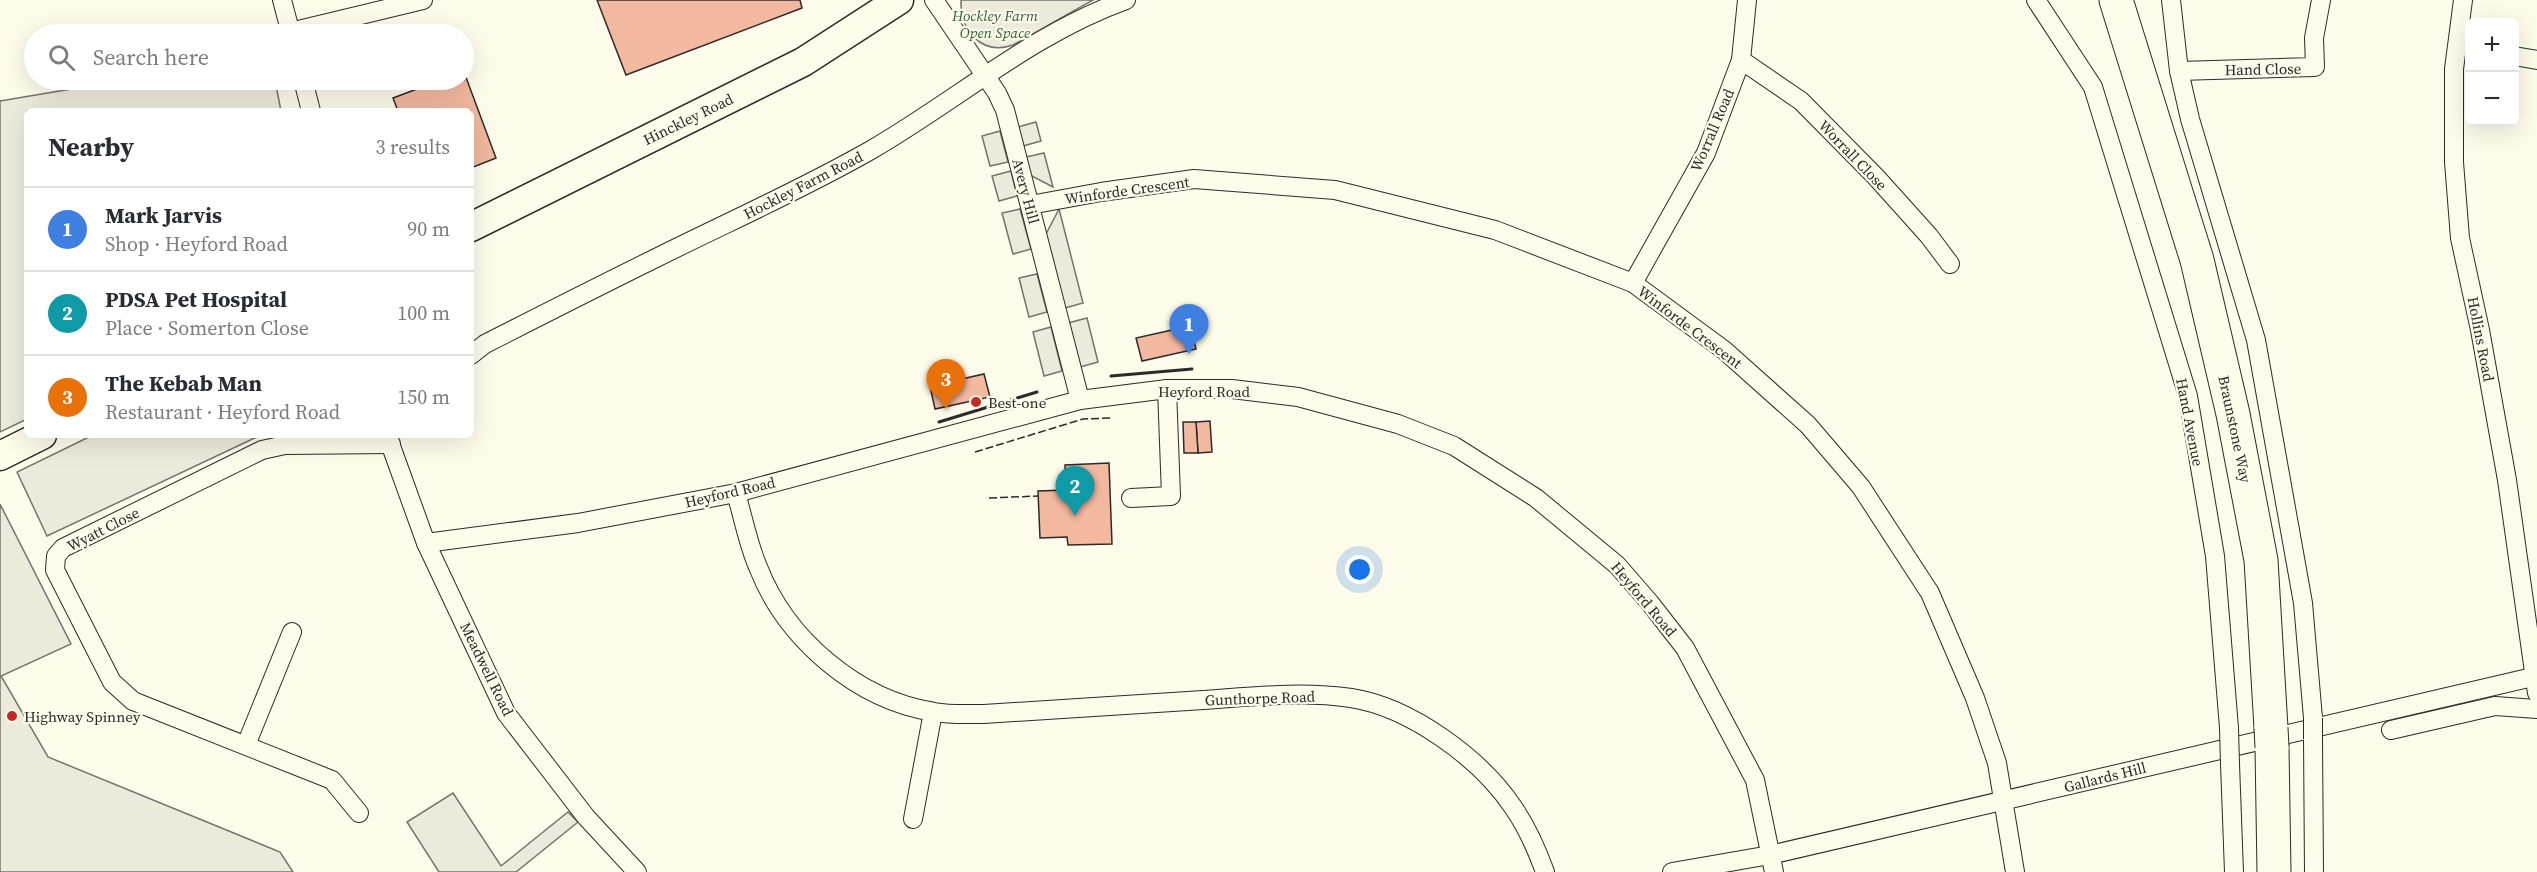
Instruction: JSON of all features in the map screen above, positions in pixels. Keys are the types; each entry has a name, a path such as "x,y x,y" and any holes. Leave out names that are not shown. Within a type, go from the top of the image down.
{"highway":[{"name":"Braunstone Way","path":"2116,0 2197,260 2234,414 2261,560 2271,737 2274,872"}],"main road":[{"name":"Hinckley Road","path":"474,226 803,62 899,0"},
{"path":"0,456 36,438"}],"street":[{"path":"282,0 288,24"},
{"path":"326,24 423,0"},
{"name":"Avery Hill","path":"934,0 986,76 1005,110 1080,400"},
{"name":"Hockley Farm Road","path":"474,353 485,344 654,258 817,181 905,130 986,76 1055,34 1126,0"},
{"name":"Worrall Road","path":"1633,283 1706,153 1741,60 1747,0"},
{"name":"Hand Avenue","path":"2036,0 2093,87 2188,396 2215,556 2229,728 2234,872"},
{"path":"2171,0 2179,71 2190,119 2256,340 2303,603 2313,718 2314,872"},
{"name":"Hand Close","path":"2179,71 2315,68 2314,38 2321,0"},
{"name":"Hollins Road","path":"2463,0 2463,47 2454,69 2454,162 2460,238 2480,330 2506,480 2536,682"},
{"path":"2519,57 2537,60"},
{"name":"Worrall Close","path":"1741,60 1801,101 1899,202 1950,264"},
{"path":"306,90 310,108"},
{"name":"Winforde Crescent","path":"1030,205 1194,179 1335,190 1495,230 1633,283 1732,357 1808,425 1862,487 1930,593 1975,698 1997,763 2015,872"},
{"path":"1131,498 1171,496 1167,389"},
{"name":"Heyford Road","path":"426,543 578,523 736,493 1080,400 1167,389 1243,390 1299,397 1398,424 1454,446 1536,498 1617,565 1685,648 1755,780 1772,864"},
{"name":"Meadwell Road","path":"389,440 426,543 506,713 586,817 637,872"},
{"name":"Wyatt Close","path":"359,813 332,780 133,701 112,682 55,570 56,556 63,548 262,450 285,446 389,440"},
{"name":"Gunthorpe Road","path":"736,493 758,567 775,601 801,638 834,668 884,697 933,712 984,714 1300,694 1353,699 1395,712 1436,733 1478,767 1513,806 1536,848 1545,872"},
{"path":"246,744 292,632"},
{"name":"Gallards Hill","path":"1672,872 1772,864 2003,802 2536,682"},
{"path":"2391,730 2495,706 2537,709"},
{"path":"913,819 933,712"}],"green space":[{"name":"Hockley Farm Open Space","path":"961,0 1093,0 1013,45 991,47 982,44 969,30 964,21"},
{"path":"65,90 277,90 280,108 24,108 24,420 0,432 0,101"},
{"path":"1036,122 1041,141 1023,146 1018,127"},
{"path":"1000,131 1008,162 990,166 982,136"},
{"path":"1044,153 1053,187 1030,175 1026,157"},
{"path":"1011,171 1017,196 999,201 992,176"},
{"path":"1020,209 1031,249 1013,254 1002,213"},
{"path":"1059,209 1083,303 1065,308 1046,234"},
{"path":"1037,274 1047,312 1029,317 1019,278"},
{"path":"1087,318 1098,362 1080,367 1068,323"},
{"path":"1051,327 1062,371 1044,376 1033,332"},
{"path":"87,438 255,438 47,536 17,472"},
{"name":"Highway Spinney","path":"0,504 71,644 1,676 48,757 280,852 293,872 0,872"},
{"path":"453,793 501,866 568,812 578,822 516,872 439,872 407,822"}],"building":[{"path":"597,0 800,0 802,8 626,75"},
{"path":"414,90 471,90 496,158 474,167 474,108 397,108 393,98"},
{"path":"1190,326 1196,349 1142,361 1136,338"},
{"path":"984,374 990,397 935,409 930,386"},
{"path":"1210,421 1212,452 1198,453 1196,422"},
{"path":"1183,422 1196,422 1198,453 1184,453"},
{"path":"1109,463 1112,544 1068,545 1067,537 1040,538 1038,491 1066,490 1065,465"}],"fence":[{"path":"975,452 1083,419 1113,418"},
{"path":"989,498 1039,496"}],"wall":[{"path":"1111,376 1192,369"},
{"path":"939,422 1037,392"}],"place":[{"name":"Mark Jarvis","path":"1189,354"},
{"name":"Best-one","path":"976,402"},
{"name":"The Kebab Man","path":"946,409"},
{"name":"PDSA Pet Hospital","path":"1075,516"},
{"name":"Highway Spinney","path":"12,716"}]}
